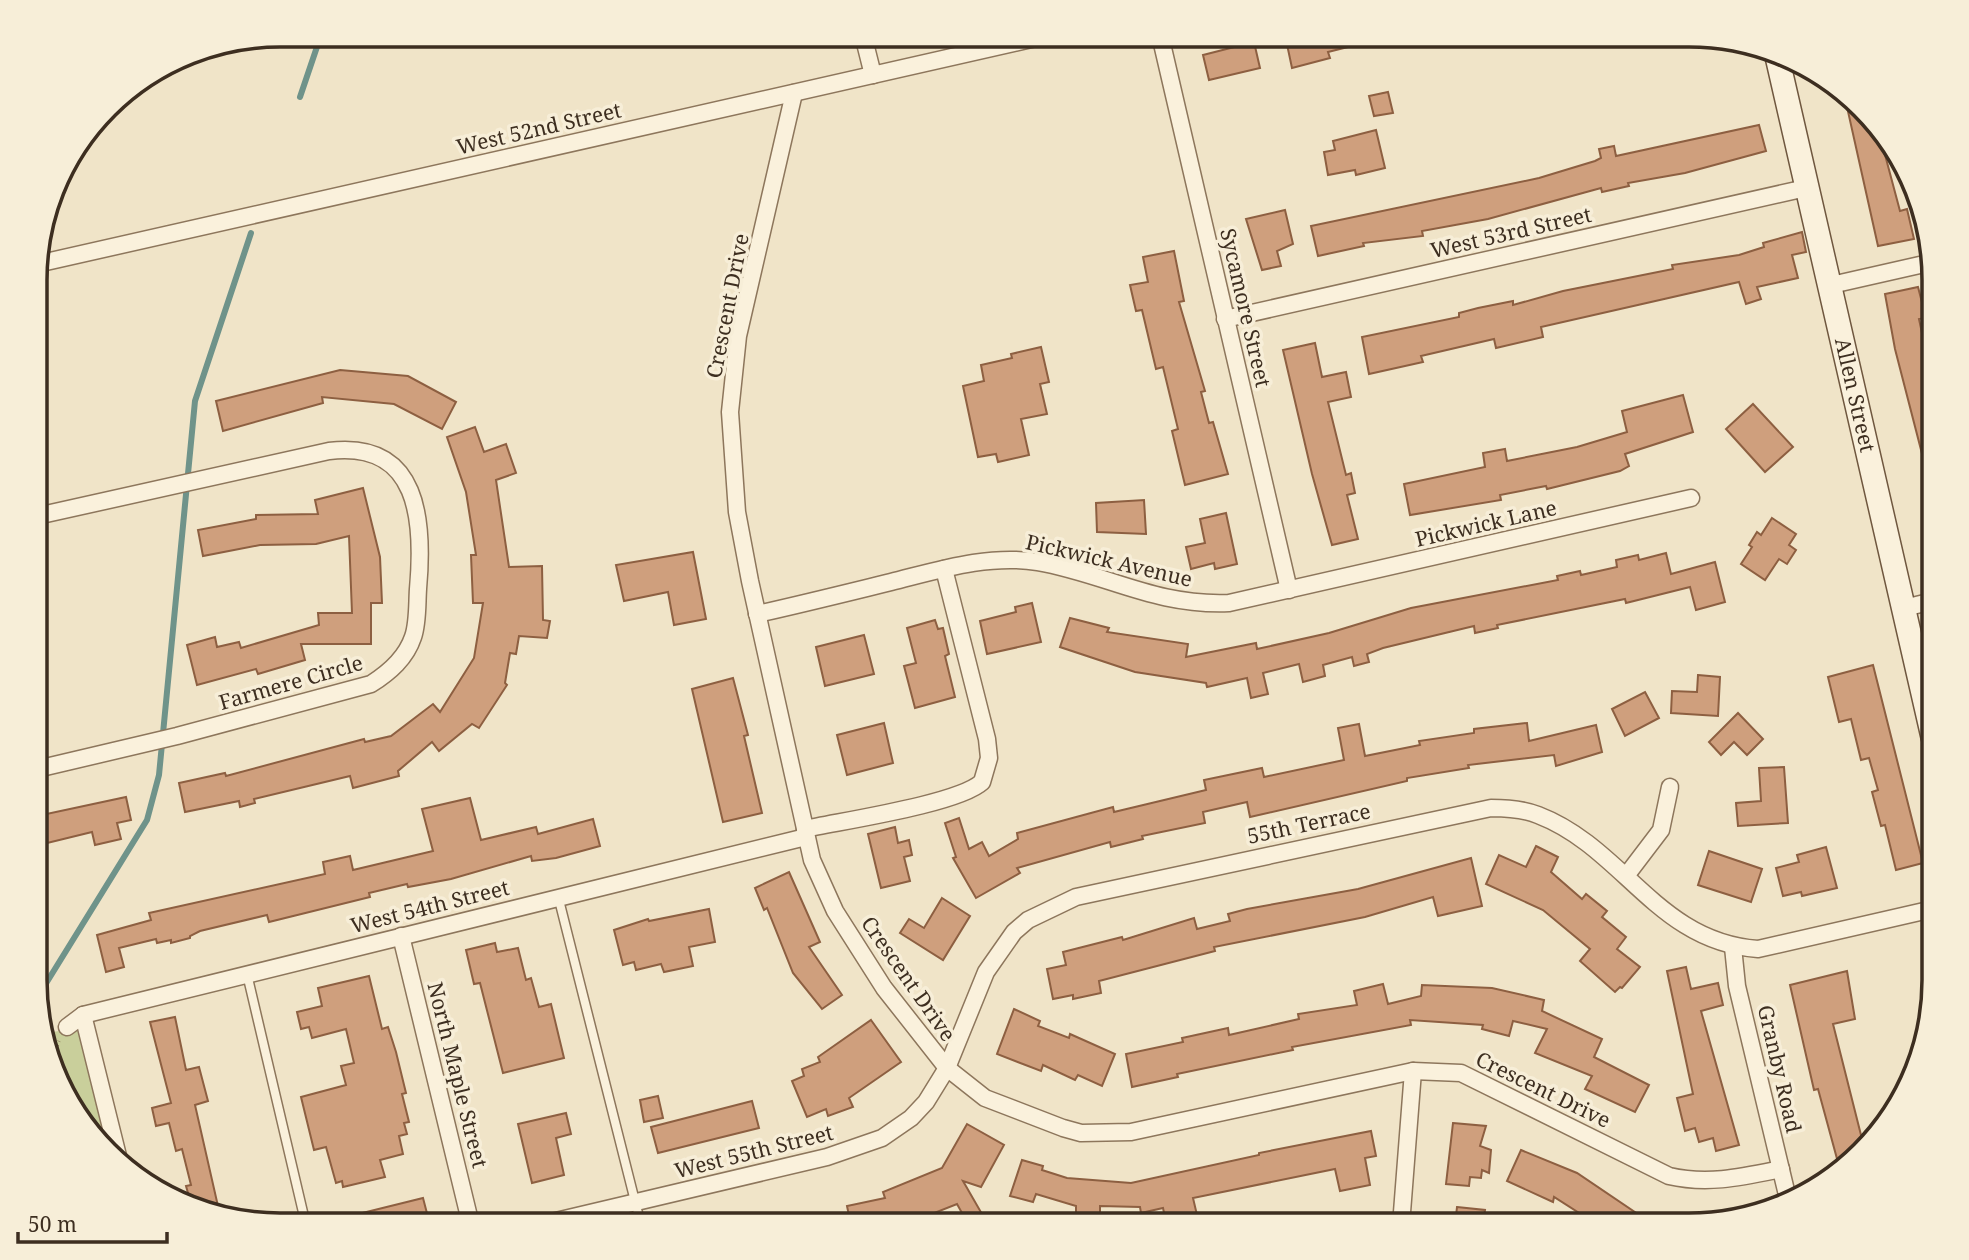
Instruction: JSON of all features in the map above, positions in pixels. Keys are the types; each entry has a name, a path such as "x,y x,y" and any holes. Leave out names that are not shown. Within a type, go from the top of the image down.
{"street":[{"name":"West 52nd Street","path":"48,261 994,47"},
{"name":"Sycamore Street","path":"1163,47 1289,590"},
{"path":"866,48 873,75"},
{"name":"Allen Street","path":"1779,66 1921,681"},
{"name":"Crescent Drive","path":"794,93 738,336 730,412 737,512 812,860 835,911 884,988 947,1068 985,1098 1063,1128 1106,1134 1153,1128 1413,1071 1461,1073 1669,1176 1693,1181 1724,1181 1781,1169"},
{"name":"West 53rd Street","path":"1225,319 1806,188"},
{"path":"1828,286 1921,265"},
{"name":"Farmere Circle","path":"47,514 330,451 361,450 384,459 400,472 417,508 420,572 414,636 404,656 389,673 372,684 177,736 47,767"},
{"name":"Pickwick Lane","path":"1289,590 1691,498"},
{"name":"Pickwick Avenue","path":"757,614 944,569 998,560 1038,562 1159,598 1205,604 1229,603 1289,590"},
{"name":"West 54th Street","path":"67,1027 83,1015 964,792 982,782 989,758 987,739 944,569"},
{"path":"1904,608 1921,604"},
{"path":"1626,876 1661,830 1670,786"},
{"name":"55th Terrace","path":"947,1068 986,972 1000,950 1028,919 1076,897 1491,807 1536,814 1557,823 1626,876 1681,924 1717,943 1733,947"},
{"path":"1733,947 1771,946 1921,912"},
{"name":"North Maple Street","path":"401,936 468,1213"},
{"name":"Granby Road","path":"1733,947 1737,986 1786,1191"},
{"path":"83,1015 115,1143"},
{"name":"West 55th Street","path":"591,1213 864,1146 911,1118 926,1102 947,1068"},
{"path":"1402,1212 1413,1071"}],"lane":[{"path":"558,896 639,1213"},
{"path":"247,974 303,1213"}],"green space":[{"path":"81,1028 106,1133 95,1122 71,1083 54,1032"}],"building":[{"path":"1233,47 1255,47 1260,68 1209,80 1203,55"},
{"path":"1288,47 1347,47 1328,52 1330,58 1292,68"},
{"path":"1388,92 1393,113 1374,116 1369,96"},
{"path":"1848,111 1874,138 1885,155 1900,211 1907,209 1914,239 1878,246"},
{"path":"1759,125 1766,151 1685,173 1628,183 1629,186 1602,192 1601,188 1488,219 1422,231 1423,236 1363,243 1364,246 1318,256 1311,226 1539,178 1595,161 1601,158 1599,149 1614,146 1616,156"},
{"path":"1376,130 1385,168 1356,175 1355,170 1328,175 1324,152 1335,150 1333,141"},
{"path":"1285,210 1293,244 1277,251 1281,266 1262,270 1246,219"},
{"path":"1802,232 1806,252 1792,255 1798,278 1757,287 1761,299 1746,304 1739,282 1541,327 1543,337 1496,348 1494,339 1421,356 1423,362 1369,374 1362,337 1459,317 1459,313 1478,308 1513,301 1513,305 1563,291 1673,269 1672,265 1739,255 1764,247 1763,243"},
{"path":"1174,251 1184,301 1179,302 1205,391 1201,392 1209,423 1213,422 1228,474 1185,485 1172,431 1178,429 1163,367 1156,369 1142,310 1136,311 1130,285 1148,282 1143,257"},
{"path":"1918,287 1921,299 1921,450 1895,349 1885,294"},
{"path":"1315,343 1322,377 1346,372 1351,397 1328,402 1346,475 1351,473 1355,493 1347,495 1358,539 1332,545 1283,350"},
{"path":"1041,347 1049,382 1040,384 1047,414 1021,419 1029,455 998,462 996,454 978,457 963,386 984,381 981,365 1012,358 1011,354"},
{"path":"340,370 408,376 456,402 442,429 394,404 322,397 323,403 223,431 216,401"},
{"path":"1683,395 1693,432 1625,454 1629,466 1620,471 1547,489 1546,486 1500,495 1501,500 1410,515 1404,484 1485,467 1483,453 1505,449 1507,461 1577,447 1627,432 1622,411"},
{"path":"1753,404 1793,447 1765,472 1726,429"},
{"path":"475,427 484,452 506,444 516,473 496,480 509,567 542,566 543,620 550,621 547,638 519,636 516,654 510,653 505,683 507,685 479,728 472,724 439,751 432,742 398,771 399,776 353,788 350,776 254,799 255,803 240,807 239,801 185,812 179,783 225,773 226,776 364,739 365,742 391,736 433,704 440,712 474,658 483,603 473,603 471,555 476,555 466,492 447,437"},
{"path":"363,488 380,557 382,603 371,603 371,644 301,644 305,660 258,674 256,669 197,685 187,645 215,637 217,647 239,642 241,648 319,625 318,613 352,613 349,536 316,544 260,545 203,556 198,530 256,519 256,515 318,514 315,500"},
{"path":"1144,500 1146,534 1097,532 1096,503"},
{"path":"1226,513 1237,564 1215,569 1214,563 1191,569 1186,547 1205,543 1200,519"},
{"path":"1772,518 1796,534 1789,545 1796,550 1787,564 1779,559 1765,580 1741,564 1752,547 1749,545 1757,532 1761,535"},
{"path":"693,552 706,619 674,625 668,592 624,601 616,565"},
{"path":"1666,553 1671,574 1715,562 1725,602 1696,610 1690,587 1626,603 1625,599 1497,625 1498,628 1475,633 1474,626 1383,648 1367,654 1369,662 1354,666 1352,657 1323,665 1325,676 1303,682 1299,664 1263,673 1268,694 1251,698 1247,678 1207,687 1206,683 1135,672 1060,647 1070,618 1109,628 1107,632 1188,644 1186,657 1256,643 1257,649 1329,633 1411,608 1558,580 1557,576 1580,571 1581,575 1617,567 1616,560 1638,555 1639,560"},
{"path":"1032,603 1041,642 987,654 980,621 1016,612 1015,607"},
{"path":"935,620 938,629 943,628 949,654 945,656 955,697 915,708 904,666 916,663 907,628"},
{"path":"864,635 874,674 825,686 816,647"},
{"path":"1873,665 1921,864 1896,870 1885,825 1881,826 1872,792 1878,790 1869,758 1861,760 1851,719 1839,722 1828,677"},
{"path":"1698,675 1720,677 1718,716 1671,713 1672,691 1697,692"},
{"path":"733,678 748,735 744,736 762,813 723,822 692,689"},
{"path":"1645,692 1659,718 1625,736 1612,709"},
{"path":"1738,713 1763,739 1747,755 1734,742 1721,755 1709,742"},
{"path":"884,723 893,763 847,775 837,735"},
{"path":"1527,723 1529,741 1596,725 1602,752 1556,766 1554,755 1468,765 1469,768 1407,778 1407,781 1250,817 1247,802 1203,812 1205,823 1142,836 1143,839 1111,847 1110,842 1017,868 1020,873 976,898 953,858 956,857 945,823 959,818 969,849 982,842 989,856 1018,839 1017,833 1113,807 1114,812 1206,790 1204,780 1262,768 1264,777 1344,760 1338,728 1359,724 1365,756 1420,745 1419,741 1474,733 1474,729"},
{"path":"1784,767 1788,823 1738,826 1736,803 1761,801 1759,768"},
{"path":"126,797 131,820 117,823 121,839 95,845 92,832 47,843 47,814"},
{"path":"470,798 481,840 536,827 538,834 593,819 600,846 556,858 532,861 531,856 451,879 408,887 407,884 369,893 370,897 269,922 267,915 200,931 190,938 171,943 171,940 157,943 156,939 119,948 124,967 106,972 97,935 151,920 149,913 325,874 323,862 350,856 353,870 433,851 422,809"},
{"path":"895,827 898,843 909,840 912,855 904,857 910,881 881,888 868,834"},
{"path":"1536,846 1558,857 1551,872 1582,899 1586,894 1607,911 1602,917 1626,937 1617,949 1640,967 1622,988 1615,992 1580,961 1590,949 1543,910 1486,884 1499,855 1526,867"},
{"path":"1826,847 1837,888 1802,896 1801,892 1783,896 1776,868 1799,862 1797,855"},
{"path":"1709,851 1762,869 1751,902 1698,885"},
{"path":"1471,858 1482,906 1438,916 1433,897 1365,917 1214,947 1215,951 1099,981 1101,993 1073,999 1073,995 1053,999 1047,969 1066,965 1063,952 1122,937 1123,940 1194,918 1197,929 1230,921 1228,914 1247,909 1358,889"},
{"path":"789,872 820,942 809,947 842,995 822,1009 793,973 767,908 764,910 755,888"},
{"path":"942,898 970,916 943,960 900,933 909,919 924,928"},
{"path":"709,909 715,942 689,947 693,966 664,972 661,964 636,970 634,962 623,965 614,930 648,919 649,921"},
{"path":"495,943 497,952 518,948 526,980 531,978 539,1007 551,1004 564,1058 503,1073 480,983 474,984 466,950"},
{"path":"1686,967 1691,989 1718,983 1723,1005 1701,1011 1739,1145 1716,1151 1713,1138 1699,1142 1695,1128 1685,1131 1677,1098 1693,1094 1667,971"},
{"path":"1847,971 1855,1019 1833,1024 1861,1136 1837,1159 1818,1089 1814,1090 1790,985"},
{"path":"369,976 382,1029 388,1027 396,1052 406,1093 402,1094 409,1122 404,1123 407,1134 399,1136 403,1154 380,1160 385,1177 343,1187 342,1181 336,1183 326,1147 314,1150 301,1097 346,1085 341,1066 354,1063 346,1029 312,1038 309,1027 301,1029 297,1012 322,1006 318,988"},
{"path":"1383,984 1388,1004 1421,996 1422,985 1492,988 1544,1000 1542,1011 1602,1039 1594,1057 1649,1085 1635,1112 1585,1089 1592,1076 1535,1053 1547,1029 1513,1021 1509,1036 1482,1029 1483,1025 1410,1020 1411,1025 1292,1047 1293,1050 1177,1074 1178,1077 1132,1087 1126,1054 1183,1042 1182,1038 1228,1028 1229,1035 1299,1019 1298,1014 1357,1005 1354,991"},
{"path":"1014,1009 1040,1021 1038,1026 1069,1038 1070,1034 1115,1054 1102,1086 1078,1075 1075,1080 1043,1065 1041,1071 997,1054"},
{"path":"175,1017 186,1070 199,1067 208,1101 195,1105 217,1203 188,1193 186,1186 191,1185 182,1149 176,1151 169,1123 156,1126 152,1108 171,1103 150,1022"},
{"path":"871,1020 901,1062 849,1098 853,1107 828,1116 826,1109 807,1117 792,1081 804,1076 802,1069 820,1062 818,1057"},
{"path":"658,1096 663,1118 644,1122 640,1100"},
{"path":"752,1101 759,1128 658,1153 651,1127"},
{"path":"566,1113 571,1134 556,1138 564,1175 532,1183 518,1124"},
{"path":"1453,1123 1486,1126 1480,1146 1491,1150 1489,1173 1482,1170 1481,1178 1470,1177 1469,1186 1446,1184"},
{"path":"967,1124 1004,1145 981,1187 963,1181 981,1213 962,1213 957,1204 935,1213 848,1213 847,1206 885,1198 883,1192 942,1168"},
{"path":"1371,1131 1376,1156 1365,1158 1370,1185 1340,1191 1335,1169 1193,1198 1196,1212 1164,1212 1163,1208 1141,1212 1140,1207 1100,1206 1100,1212 1076,1212 1076,1206 1036,1194 1033,1202 1010,1196 1022,1160 1043,1166 1042,1170 1067,1178 1131,1183 1259,1153"},
{"path":"1521,1150 1577,1173 1635,1212 1578,1212 1554,1197 1553,1202 1507,1181"},
{"path":"423,1198 427,1213 363,1213"},
{"path":"1457,1207 1485,1210 1485,1212 1456,1212"}],"waterway":[{"path":"300,97 317,48"},
{"path":"47,982 147,820 159,775 195,401 251,233"}]}
